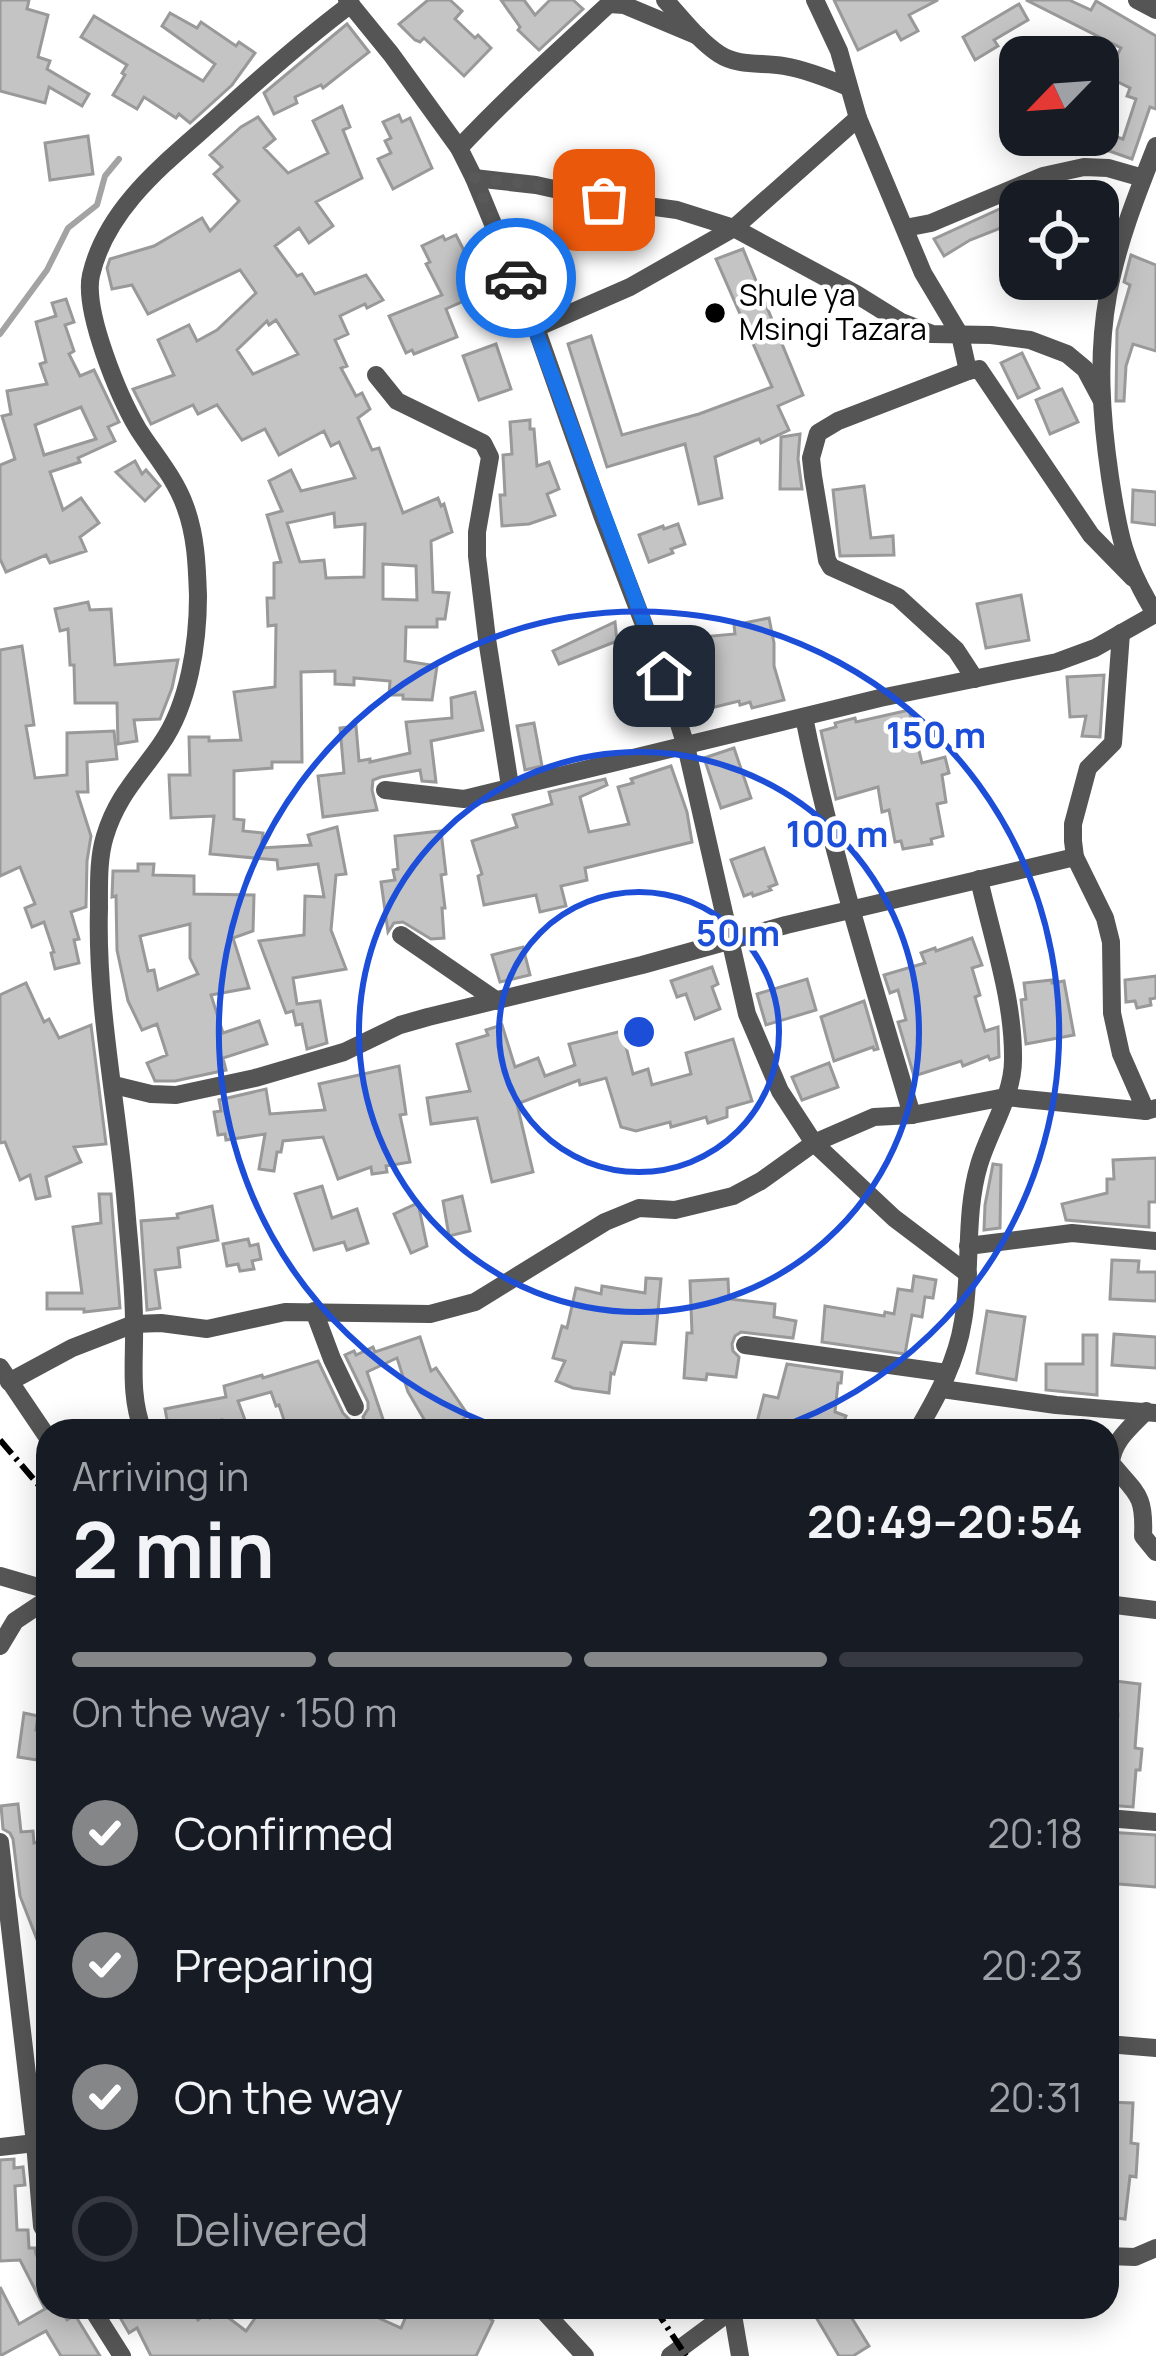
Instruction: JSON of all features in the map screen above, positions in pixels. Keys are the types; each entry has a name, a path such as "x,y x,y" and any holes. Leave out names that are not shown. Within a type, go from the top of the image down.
{"street":[{"path":"665,0 720,55 736,62 782,65 848,87"},
{"path":"815,0 923,273 960,334 968,371"},
{"path":"1137,0 1156,10"},
{"path":"138,1419 114,1084 98,949 103,840 130,782 176,717 193,652 198,599 194,538 185,506 134,422 92,316 89,280 101,244 130,198 265,72 349,2 459,148 536,328 664,676 686,746 747,1014 780,1091 814,1143 894,1218 968,1274"},
{"path":"459,148 530,74 609,4 624,5 698,36"},
{"path":"536,328 630,287 734,228 858,118"},
{"path":"1133,578 1120,540 1101,399 1103,330 1108,290 1156,146"},
{"path":"905,228 920,227 994,194 1064,171 1108,168 1143,178"},
{"path":"475,178 677,210 734,228 901,322 932,334 1030,340 1067,354 1085,369 1101,399"},
{"path":"385,790 464,799 880,698 974,679 1077,656 1156,614 1133,578 1091,535 979,369 838,421 818,433 812,458 826,560 831,567 898,597 956,650 974,679"},
{"path":"376,375 397,401 488,449 477,556 510,786"},
{"path":"1121,632 1115,735 1088,768 1073,824 1076,856 1111,942 1112,1013 1121,1054 1151,1110"},
{"path":"805,717 850,911 912,1115"},
{"path":"114,1084 176,1095 255,1078 344,1052 400,1025 1076,856"},
{"path":"924,1419 945,1381 963,1325 978,1168 1014,1065 1010,1019 979,879"},
{"path":"400,935 497,1001"},
{"path":"36,1421 4,1374 134,1324 161,1322 207,1329 285,1312 430,1314 475,1302 605,1222 639,1208 675,1210 734,1196 814,1143 874,1117 912,1115 1005,1097 1151,1110"},
{"path":"968,1246 1072,1233 1156,1241"},
{"path":"314,1311 355,1407"},
{"path":"745,1345 1056,1405 1151,1412"},
{"path":"1119,1439 1151,1412"},
{"path":"1119,1474 1139,1496 1143,1536 1156,1552"},
{"path":"0,1576 36,1586"},
{"path":"1119,1605 1156,1610"},
{"path":"0,1646 16,1621 36,1607"},
{"path":"1119,1819 1156,1822"},
{"path":"0,1842 36,2155"},
{"path":"1119,2045 1156,2048"},
{"path":"0,2146 35,2143"},
{"path":"1119,2257 1135,2258 1156,2248"},
{"path":"99,2319 122,2356"},
{"path":"551,2319 585,2356"},
{"path":"670,2356 718,2319"},
{"path":"734,2319 740,2356"}],"building":[{"path":"0,0 29,0 27,9 48,15 38,57 50,61 47,69 89,94 82,106 49,87 45,103 0,91"},
{"path":"428,0 450,0 462,11 455,19 491,48 464,76 424,38 415,40 399,24"},
{"path":"501,0 524,0 535,15 550,0 573,0 583,9 539,50 518,30"},
{"path":"834,0 938,0 909,15 918,31 901,40 896,31 858,50"},
{"path":"1026,0 1069,0 1091,10 1096,1 1156,36 1156,109 1150,107 1132,159 1119,154 1119,138 1123,139 1136,99 1127,96 1130,88 1119,82 1119,36 1097,36"},
{"path":"1019,4 1028,20 999,36 994,40 998,46 975,60 963,37"},
{"path":"170,13 197,28 201,22 255,53 232,85 190,123 144,97 137,109 113,95 127,65 81,37 94,16 203,81 215,64 162,26"},
{"path":"347,24 369,52 323,88 295,97 297,103 274,114 264,93"},
{"path":"342,106 350,127 343,130 362,178 316,202 333,226 309,243 299,228 275,246 315,294 366,275 383,300 340,316 348,334 335,340 347,366 341,368 356,396 362,393 370,409 358,418 372,450 379,448 403,513 438,498 452,532 431,541 433,592 449,593 445,619 437,619 437,627 406,627 405,661 437,666 432,700 389,695 390,681 354,678 354,685 335,684 335,671 301,672 302,762 272,762 272,768 234,771 234,819 244,820 243,831 263,833 261,848 311,845 308,835 337,827 346,874 336,875 331,930 346,969 293,978 297,1004 320,1001 327,1043 307,1049 302,1024 296,1025 293,1011 286,1013 259,941 304,935 305,896 324,897 318,864 278,869 277,860 210,854 214,816 171,818 169,775 190,775 189,737 241,740 234,692 275,687 276,625 268,626 267,598 274,598 274,563 281,562 267,515 282,511 269,481 291,470 301,491 355,478 339,442 331,446 324,431 279,455 265,429 242,440 217,405 198,414 193,405 151,424 133,389 174,375 158,340 189,325 197,341 217,330 256,293 240,270 148,314 132,285 112,289 107,268 110,259 154,246 202,218 210,231 239,201 214,174 222,167 210,155 241,127 258,117 275,139 264,148 288,173 328,153 313,121","holes":["276,320 298,354 253,374 237,350 267,321 269,325","334,513 335,527 365,524 364,577 326,578 324,560 300,562 287,523","383,564 416,566 417,600 383,599"]},
{"path":"399,115 402,122 410,118 432,168 393,189 378,159 391,153 385,141 391,138 383,122"},
{"path":"88,136 93,174 50,180 45,143"},
{"path":"999,209 999,229 944,256 934,239"},
{"path":"456,235 474,270 481,267 493,288 446,309 457,337 406,353 389,316 442,295 422,246"},
{"path":"743,249 803,395 778,406 789,430 715,457 722,498 699,504 685,444 607,467 568,344 591,336 622,435 772,387 716,259"},
{"path":"1131,255 1156,265 1156,351 1133,344 1124,401 1116,401 1117,330 1130,285 1124,282"},
{"path":"66,299 74,322 65,325 74,351 69,354 80,376 94,370 119,422 108,427 115,441 78,458 80,462 50,472 63,510 81,498 99,523 80,537 86,551 50,563 46,555 6,572 0,559 0,465 15,459 2,416 11,414 7,391 47,384 36,322 56,316 52,303","holes":["81,407 96,439 44,455 35,425"]},
{"path":"496,344 511,389 479,400 463,356"},
{"path":"1022,353 1039,388 1018,398 1001,363"},
{"path":"1062,389 1078,422 1050,434 1036,400"},
{"path":"530,420 537,466 549,462 559,489 547,494 555,515 502,526 503,455 512,454 510,422"},
{"path":"800,434 802,489 780,489 781,437"},
{"path":"135,461 142,474 146,470 160,486 145,501 116,472"},
{"path":"864,486 871,538 893,536 894,555 840,556 833,490"},
{"path":"1133,490 1156,492 1156,525 1132,522"},
{"path":"678,524 685,544 649,562 639,535"},
{"path":"1021,595 1029,640 986,648 977,604"},
{"path":"88,602 90,610 111,609 115,665 178,660 160,719 134,720 137,741 118,744 117,703 75,703 68,629 60,631 55,609"},
{"path":"769,618 774,666 784,700 752,708 750,702 740,705 739,701 695,712 688,684 704,680 701,637 735,634 734,625"},
{"path":"615,622 617,641 559,664 553,651"},
{"path":"22,646 34,725 26,726 35,778 67,775 67,733 114,731 117,759 87,762 88,792 77,792 91,836 86,907 71,912 79,939 74,940 79,963 55,969 44,922 32,927 25,908 35,904 20,867 0,876 0,650"},
{"path":"1104,675 1100,737 1082,736 1086,716 1070,717 1067,677"},
{"path":"475,692 483,730 431,741 436,782 422,781 420,770 381,777 373,780 377,810 323,817 318,776 344,773 340,728 356,726 359,761 410,753 406,722 452,718 451,698"},
{"path":"909,710 922,763 945,757 949,773 942,775 946,802 937,804 943,836 931,839 932,844 903,849 901,841 895,842 889,810 882,812 878,787 836,799 821,731 855,718 856,722"},
{"path":"534,723 542,766 525,770 517,726"},
{"path":"734,748 751,798 721,808 704,758"},
{"path":"671,766 692,842 585,868 587,880 561,886 566,906 540,912 536,895 484,905 478,876 482,874 472,841 517,827 513,815 552,804 549,792 605,779 607,785 580,797 589,832 629,824 618,787"},
{"path":"441,831 446,874 441,875 444,938 431,939 403,922 394,923 388,932 381,882 395,880 395,836"},
{"path":"764,848 777,884 744,896 731,860"},
{"path":"138,864 154,864 153,875 194,876 194,894 254,895 253,931 233,938 249,988 211,995 223,1033 259,1021 267,1044 223,1058 226,1070 155,1081 147,1063 167,1055 157,1024 142,1030 128,1001 117,950 116,896 112,897 113,871 138,871","holes":["190,924 190,958 198,974 158,990 140,936"]},
{"path":"972,938 982,965 972,968 980,995 975,997 985,1031 998,1027 999,1057 990,1060 988,1056 963,1066 961,1061 914,1076 898,1022 906,1020 898,990 890,993 884,975 925,963 921,953"},
{"path":"523,947 530,975 500,982 492,955"},
{"path":"712,967 718,984 712,987 720,1009 695,1019 686,994 677,997 671,981"},
{"path":"1156,976 1156,998 1150,999 1151,1005 1137,1008 1135,1001 1126,1002 1125,980"},
{"path":"807,979 816,1010 766,1025 757,994"},
{"path":"1064,981 1074,1035 1026,1044 1024,983"},
{"path":"26,983 44,1022 49,1019 59,1038 91,1025 106,1144 74,1147 81,1162 46,1177 50,1196 36,1199 30,1175 20,1180 5,1142 0,1143 0,995"},
{"path":"864,1001 878,1049 834,1061 821,1017"},
{"path":"502,1025 515,1067 538,1058 545,1076 575,1065 569,1044 622,1031 633,1074 648,1069 652,1085 691,1074 686,1053 733,1039 752,1101 727,1108 727,1117 708,1123 706,1117 636,1131 621,1127 606,1078 580,1085 579,1080 517,1104 533,1172 492,1182 477,1118 431,1124 427,1098 470,1091 457,1044 488,1035 486,1030"},
{"path":"829,1063 838,1087 802,1100 792,1077"},
{"path":"399,1066 406,1114 400,1115 410,1162 386,1166 387,1172 372,1174 371,1167 338,1179 323,1137 283,1141 274,1171 259,1169 265,1134 226,1140 225,1134 218,1135 214,1112 221,1111 219,1100 266,1089 270,1114 325,1110 319,1084"},
{"path":"1156,1158 1156,1202 1149,1202 1149,1227 1066,1220 1062,1204 1107,1193 1107,1179 1114,1179 1113,1160"},
{"path":"993,1164 1001,1165 1000,1228 984,1230 985,1205"},
{"path":"322,1186 332,1218 357,1209 368,1243 347,1250 344,1242 314,1250 295,1194"},
{"path":"99,1194 111,1194 120,1308 47,1309 47,1293 82,1293 73,1227 101,1223"},
{"path":"462,1196 470,1231 449,1236 443,1201"},
{"path":"418,1203 427,1246 411,1253 394,1214"},
{"path":"212,1206 218,1240 178,1248 180,1267 155,1270 160,1308 147,1310 141,1221 178,1218 177,1214"},
{"path":"248,1239 250,1246 258,1244 261,1259 252,1261 254,1269 227,1266 223,1244"},
{"path":"1112,1260 1139,1261 1138,1272 1156,1272 1156,1301 1110,1299"},
{"path":"914,1276 936,1280 933,1298 925,1297 922,1317 912,1315 905,1354 822,1342 825,1306 894,1314 898,1289 912,1291"},
{"path":"646,1278 661,1279 655,1344 622,1342 609,1393 556,1381 565,1361 553,1358 562,1326 567,1328 576,1288 601,1294 602,1286 645,1293"},
{"path":"728,1279 729,1299 775,1304 774,1317 796,1321 793,1338 741,1332 732,1344 739,1357 736,1377 684,1378 687,1333 692,1333 690,1281"},
{"path":"987,1311 1025,1317 1016,1380 977,1373"},
{"path":"1114,1334 1156,1337 1156,1368 1112,1365"},
{"path":"1083,1335 1097,1335 1097,1395 1046,1390 1046,1364 1083,1364"},
{"path":"420,1337 431,1371 436,1368 468,1415 424,1419 408,1392 397,1358 367,1372 383,1419 364,1419 368,1402 345,1355 373,1347 375,1352"},
{"path":"318,1361 349,1419 284,1419 271,1392 238,1401 245,1419 167,1419 165,1409 226,1397 224,1386"},
{"path":"787,1364 842,1372 835,1412 846,1416 758,1419 764,1395 778,1398"},
{"path":"1119,1681 1140,1684 1135,1748 1142,1749 1133,1807 1119,1806"},
{"path":"24,1713 36,1716 36,1760 18,1757"},
{"path":"18,1804 21,1832 33,1831 36,1937 20,1896 13,1839 3,1829 1,1806"},
{"path":"1119,1833 1156,1835 1156,1887 1119,1884"},
{"path":"1119,2102 1133,2103 1131,2143 1138,2144 1136,2177 1130,2176 1125,2219 1119,2218"},
{"path":"14,2159 14,2168 23,2167 25,2185 15,2186 17,2230 28,2230 29,2248 35,2248 36,2291 20,2260 0,2261 0,2160"},
{"path":"0,2287 19,2324 36,2314 36,2319 77,2319 100,2356 61,2356 46,2331 0,2356"},
{"path":"121,2319 230,2319 246,2331 254,2319 381,2319 401,2328 405,2319 493,2321 476,2356 151,2356 137,2328 129,2333"},
{"path":"817,2319 852,2319 869,2346 853,2356 839,2356"}],"waterway":[{"path":"0,334 47,270 68,228 97,205 105,176 119,159"}],"railway":[{"path":"0,1440 36,1482"},
{"path":"662,2319 686,2356"}],"way so far":[{"path":"516,278 475,178 604,200"}],"place":[{"name":"Shule ya Msingi Tazara","path":"715,313"}],"route":[{"path":"516,278 664,676"}]}
